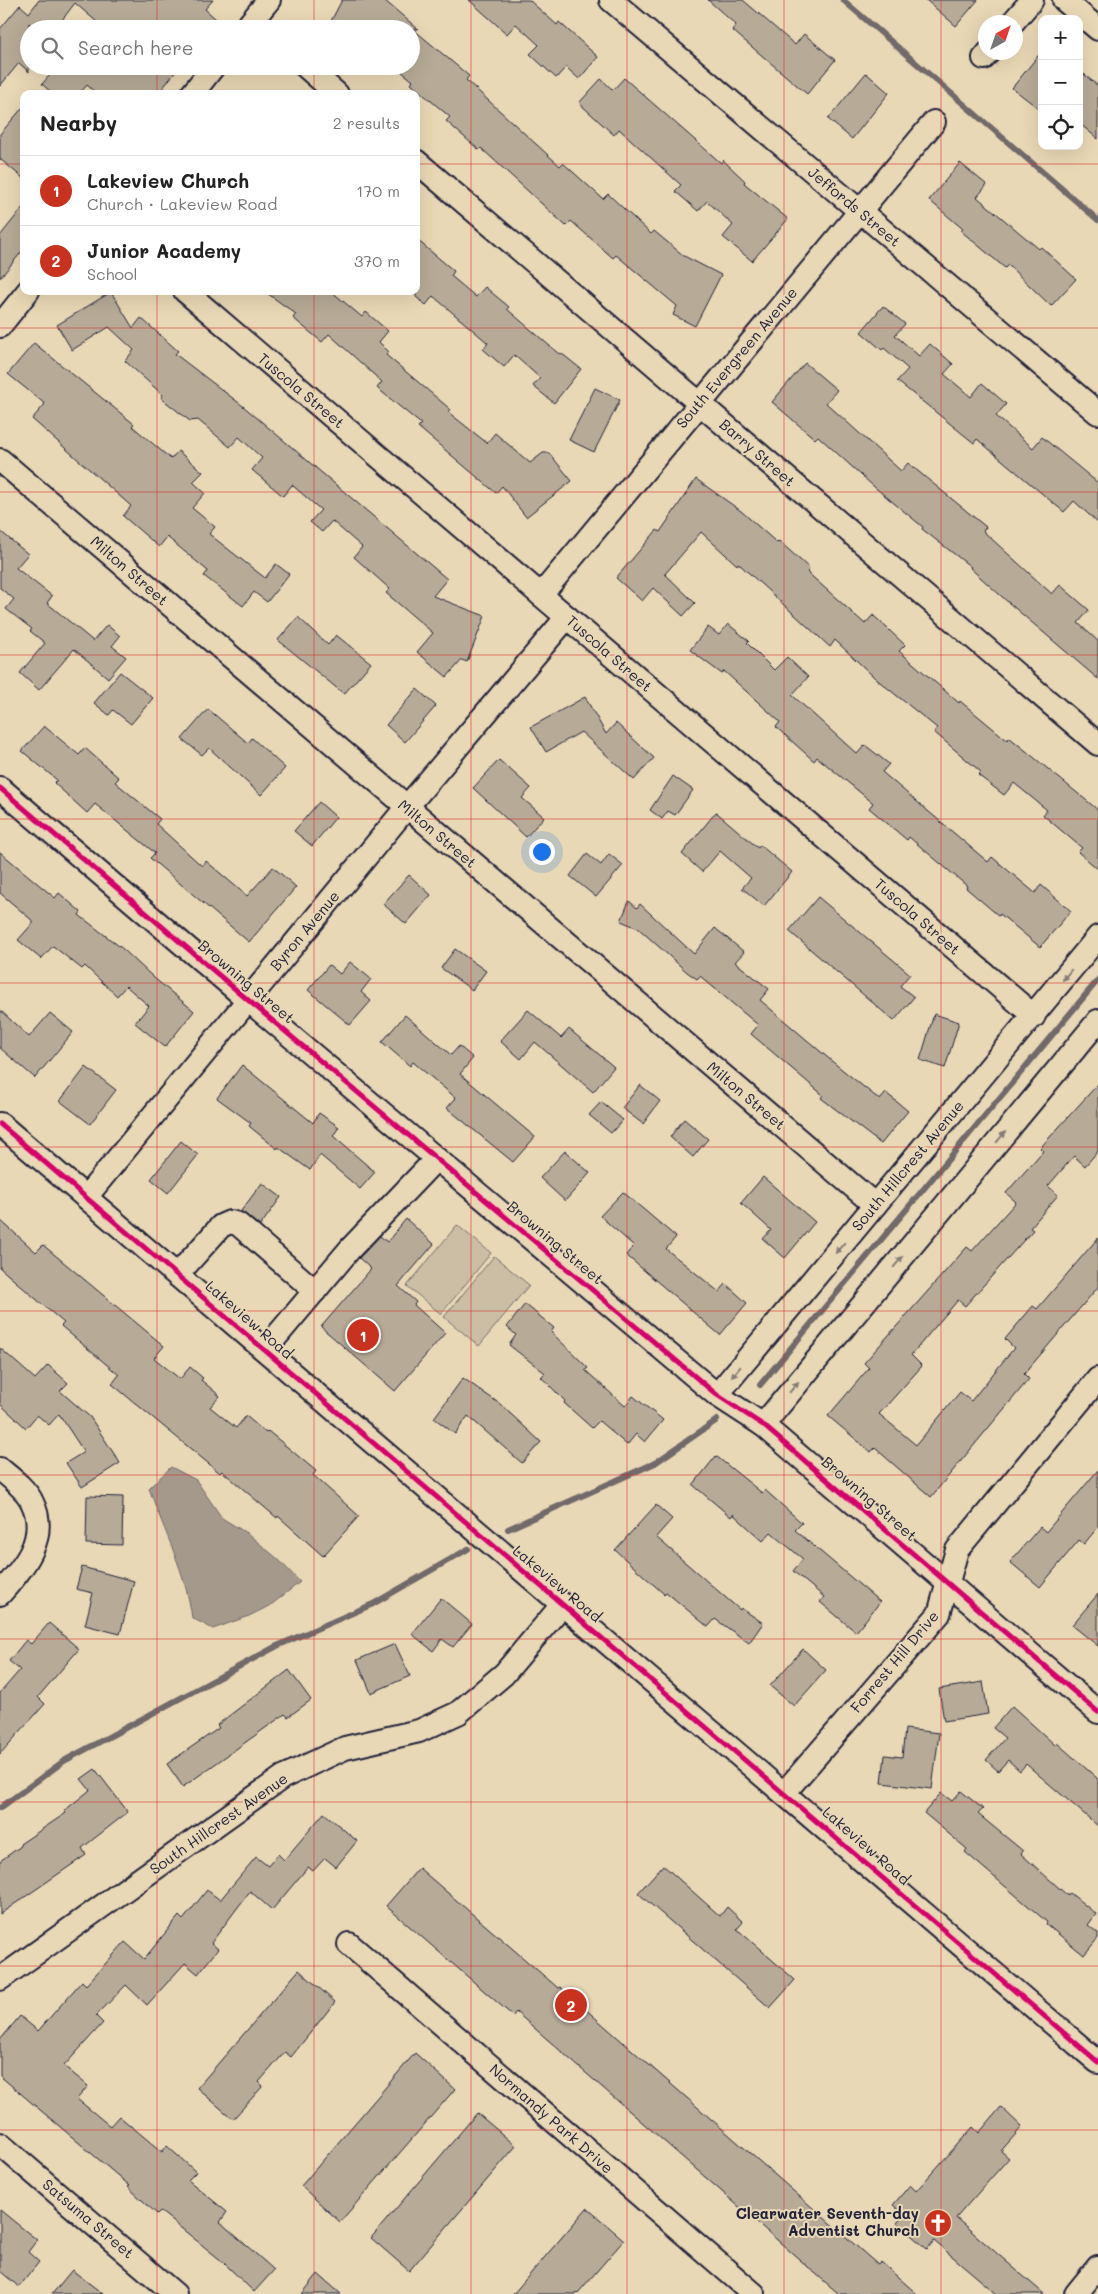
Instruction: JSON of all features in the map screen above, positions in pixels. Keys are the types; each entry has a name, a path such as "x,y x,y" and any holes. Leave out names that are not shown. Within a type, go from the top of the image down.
{"street":[{"path":"257,20 269,0"},
{"name":"Jeffords Street","path":"611,0 858,212 1098,413"},
{"path":"1019,15 1032,0"},
{"path":"1064,0 1098,29"},
{"path":"195,90 207,75"},
{"path":"315,75 332,90"},
{"name":"South Evergreen Avenue","path":"541,595 934,122"},
{"name":"Barry Street","path":"420,164 1098,744"},
{"path":"0,326 25,295"},
{"name":"Tuscola Street","path":"190,295 1034,1016"},
{"name":"Milton Street","path":"0,460 406,808 876,1206"},
{"name":"Byron Avenue","path":"86,1197 406,808 567,617"},
{"name":"Browning Street","path":"0,788 248,1000 717,1395 763,1425 1098,1712"},
{"name":"South Hillcrest Avenue","path":"717,1395 1098,937"},
{"path":"763,1425 1098,1021"},
{"name":"Lakeview Road","path":"0,1124 1098,2062"},
{"path":"265,1350 350,1249 436,1159"},
{"path":"177,1275 221,1226 230,1222 238,1224 315,1291"},
{"name":"Forrest Hill Drive","path":"784,1793 939,1614 957,1550 1098,1379"},
{"path":"0,1469 16,1482 32,1502 38,1522 36,1543 22,1568 0,1594"},
{"name":"South Hillcrest Avenue","path":"0,1979 283,1777 345,1748 419,1731 458,1713 504,1674 562,1605"},
{"name":"Normandy Park Drive","path":"349,1944 754,2294"},
{"name":"Satsuma Street","path":"0,2144 176,2294"},
{"path":"1076,2294 1098,2267"}],"shaded area":[{"path":"457,1225 491,1253 441,1314 407,1286"},
{"path":"494,1256 529,1285 479,1346 444,1317"},
{"path":"171,1467 196,1480 222,1518 248,1534 278,1559 300,1582 271,1605 249,1616 213,1629 192,1618 180,1568 149,1488"}],"building":[{"path":"39,0 213,0 205,9 217,20 95,20 75,3 62,20 20,20 20,64 0,86 0,29 20,5 29,13"},
{"path":"342,0 384,0 407,20 332,20"},
{"path":"469,0 529,0 557,25 559,22 598,57 579,79 566,67 556,78 530,54 539,45 516,24 507,34"},
{"path":"708,0 743,0 795,45 804,34 835,60 807,94 732,30 736,25"},
{"path":"926,0 978,0 956,26"},
{"path":"420,35 469,76 466,80 560,166 563,163 603,199 608,194 651,234 654,231 684,256 721,275 695,326 673,315 677,306 616,255 613,258 571,221 566,226 481,148 479,150 446,121 450,117 411,84 413,81 406,75 420,75"},
{"path":"1038,56 1038,108 1012,88"},
{"path":"866,73 889,93 852,139 828,119"},
{"path":"1083,73 1098,86 1098,139 1083,126"},
{"path":"50,75 173,75 161,90 93,90 87,85 83,90 49,90 42,84"},
{"path":"624,78 721,163 723,160 745,181 744,183 788,219 752,261 723,237 733,225 707,201 698,211 675,191 681,185 619,129 614,135 579,103 601,79 613,90"},
{"path":"20,111 20,176 0,159 0,134"},
{"path":"960,163 987,185 977,197 1039,249 1041,247 1076,279 1051,306 1008,265 1005,268 961,231 963,229 929,200"},
{"path":"20,211 20,254 0,278 0,236"},
{"path":"420,242 454,271 451,276 476,297 485,287 509,307 507,309 559,354 561,353 581,369 554,403 533,386 540,378 514,355 504,367 483,349 488,343 433,296 426,305 416,295 420,295"},
{"path":"106,295 113,295 133,328 141,318 178,351 175,354 243,406 447,579 433,596 485,616 467,662 462,660 447,677 417,652 433,633 386,593 390,589 354,557 362,547 332,521 322,532 310,522 321,510 292,485 283,496 252,470 262,458 239,437 230,447 198,420 190,421 161,398 163,395 125,361 134,350 109,327 72,350 57,325"},
{"path":"270,295 336,295 362,317 366,312 388,331 379,342 389,352 386,355 450,409 448,412 487,443 495,433 530,463 543,453 549,453 572,481 526,517 502,486 496,493 418,427 421,424 377,388 382,382 329,334 322,342 293,318 296,314"},
{"path":"883,306 905,324 895,335 919,356 930,344 953,364 944,374 971,397 982,383 1006,404 996,416 1033,448 1042,437 1098,483 1098,523 1074,501 1064,512 977,439 974,443 897,381 908,369 884,348 882,350 861,332"},
{"path":"34,343 134,424 132,426 171,459 178,451 203,472 193,482 205,493 192,508 215,527 209,534 265,578 276,564 289,574 267,602 254,592 243,606 204,576 208,571 167,537 159,547 123,516 131,506 32,419 45,404 8,374"},
{"path":"805,363 837,390 826,403 901,471 908,463 986,527 983,531 1052,594 1060,585 1089,610 1078,623 1098,641 1098,679 1009,603 971,567 922,529 923,527 872,485 818,436 815,439 772,402"},
{"path":"595,388 620,400 594,452 569,440"},
{"path":"696,479 741,511 777,543 779,541 810,569 807,572 865,624 873,615 905,645 899,651 959,703 960,701 1007,740 1009,737 1098,810 1098,869 1078,852 1082,848 1043,815 1047,810 1014,783 1004,795 978,775 981,772 934,732 937,728 875,678 835,640 830,647 701,532 665,574 695,603 683,616 653,588 642,601 616,578 657,530 660,532"},
{"path":"0,531 28,554 16,568 52,596 47,603 93,641 107,625 120,636 112,646 126,657 108,678 74,649 39,690 20,673 45,643 30,631 32,629 6,609 14,599 0,588"},
{"path":"298,617 328,645 336,635 371,663 344,694 278,640"},
{"path":"728,624 749,641 747,643 774,670 787,657 808,677 792,695 857,754 865,745 889,764 882,772 988,862 992,857 1035,893 1041,885 1071,911 1040,947 1000,914 999,916 909,837 907,840 869,808 873,803 817,757 814,761 776,727 780,722 724,671 722,674 690,650 708,627 719,635"},
{"path":"120,672 153,698 131,724 113,710 109,715 94,703"},
{"path":"417,689 436,706 405,742 386,725"},
{"path":"585,697 606,734 616,723 654,758 634,780 581,732 546,752 531,727"},
{"path":"208,709 248,743 252,738 285,768 261,795 209,748 202,755 182,739"},
{"path":"44,726 79,755 85,748 119,778 115,782 160,819 156,824 202,866 206,861 247,896 273,867 296,887 249,942 150,858 155,853 95,804 87,813 54,783 57,780 22,751"},
{"path":"499,760 531,788 522,798 544,817 526,837 473,788"},
{"path":"673,776 693,790 675,815 668,811 662,819 650,810"},
{"path":"319,802 336,817 312,846 294,831"},
{"path":"716,812 758,848 760,845 792,872 764,906 742,888 751,878 720,851 702,872 682,854"},
{"path":"0,852 55,898 59,893 81,912 79,915 124,950 194,1011 165,1047 135,1023 149,1006 126,986 117,996 85,966 82,969 53,946 41,959 18,940 34,922 0,893"},
{"path":"587,854 601,865 609,854 623,865 596,897 570,876"},
{"path":"409,875 431,895 406,924 383,904"},
{"path":"818,897 910,974 900,986 914,997 894,1021 789,931"},
{"path":"629,901 637,908 640,904 694,954 715,928 744,952 735,962 769,989 760,1000 880,1100 886,1093 908,1111 881,1144 821,1098 823,1095 751,1034 758,1025 700,976 697,979 687,972 638,928 621,921"},
{"path":"455,949 486,971 472,990 441,968"},
{"path":"350,962 371,979 361,992 371,1001 350,1025 308,990 329,965 340,974"},
{"path":"0,1010 29,1037 50,1013 73,1032 35,1078 0,1048"},
{"path":"528,1010 561,1038 569,1029 614,1067 593,1092 535,1042 521,1059 500,1041"},
{"path":"934,1014 959,1022 945,1068 920,1060"},
{"path":"405,1015 451,1055 459,1046 473,1058 460,1074 535,1137 513,1162 447,1108 456,1098 413,1062 410,1066 382,1042"},
{"path":"242,1065 313,1123 319,1113 339,1127 333,1136 375,1172 360,1189 320,1155 310,1170 278,1147 277,1149 249,1126 251,1123 217,1098"},
{"path":"86,1067 116,1090 90,1124 60,1101"},
{"path":"1098,1084 1098,1151 1085,1166 1074,1156 1048,1186 1058,1195 1030,1228 1033,1230 965,1306 958,1300 911,1355 922,1366 879,1414 916,1445 960,1392 971,1401 1014,1348 1005,1339 1033,1306 1037,1309 1098,1238 1098,1287 1024,1374 1029,1379 931,1497 875,1448 871,1452 828,1416 869,1368 864,1363 967,1247 972,1251 1016,1202 1006,1193 1043,1151 1040,1148"},
{"path":"640,1085 660,1101 643,1124 622,1108"},
{"path":"601,1102 623,1120 611,1133 589,1115"},
{"path":"684,1119 708,1139 693,1157 670,1137"},
{"path":"181,1141 198,1155 168,1193 151,1179"},
{"path":"565,1151 590,1173 565,1201 540,1178"},
{"path":"763,1177 815,1222 785,1258 763,1239 771,1230 741,1203"},
{"path":"262,1183 281,1197 260,1226 241,1211"},
{"path":"623,1192 676,1237 666,1249 719,1292 726,1284 747,1303 720,1335 626,1255 634,1246 600,1216"},
{"path":"406,1219 434,1244 398,1286 416,1302 414,1305 445,1333 395,1391 321,1327 371,1269 359,1258 380,1236 387,1242"},
{"path":"0,1220 36,1252 43,1245 164,1346 154,1358 180,1379 190,1367 203,1378 201,1380 220,1396 210,1407 236,1428 246,1416 266,1433 268,1431 316,1471 313,1475 359,1516 323,1556 278,1516 277,1518 222,1471 220,1473 112,1384 119,1375 61,1326 64,1323 0,1268"},
{"path":"525,1304 554,1328 551,1332 588,1368 585,1370 625,1406 633,1396 663,1420 645,1442 636,1434 627,1445 599,1421 592,1428 564,1403 565,1401 541,1377 545,1373 509,1345 516,1335 507,1327"},
{"path":"0,1348 35,1379 48,1365 68,1383 60,1391 90,1417 120,1463 82,1487 66,1463 84,1452 59,1414 49,1425 37,1415 26,1428 0,1404"},
{"path":"463,1378 500,1404 541,1442 522,1463 468,1416 455,1434 434,1418"},
{"path":"716,1456 762,1493 765,1490 802,1523 795,1530 880,1602 856,1632 820,1602 824,1597 793,1571 803,1559 771,1532 763,1541 733,1514 731,1517 693,1485"},
{"path":"1098,1470 1098,1527 1084,1544 1079,1540 1040,1587 1010,1562 1040,1527 1046,1532"},
{"path":"87,1496 123,1497 122,1545 86,1544"},
{"path":"656,1505 672,1519 656,1537 740,1610 741,1608 763,1623 749,1643 715,1619 708,1627 666,1592 664,1594 615,1550"},
{"path":"82,1567 134,1581 120,1634 85,1625 93,1593 76,1589"},
{"path":"1098,1594 1098,1646 1072,1625"},
{"path":"441,1598 472,1624 453,1647 442,1639 433,1651 412,1634"},
{"path":"49,1623 79,1649 38,1697 45,1704 0,1754 0,1693 20,1670 9,1661 26,1640 31,1644"},
{"path":"395,1644 410,1676 371,1693 357,1660"},
{"path":"803,1649 826,1670 794,1706 770,1686"},
{"path":"289,1670 311,1700 288,1717 285,1714 183,1787 167,1764 219,1728 217,1725"},
{"path":"983,1682 988,1714 944,1721 939,1689"},
{"path":"1012,1706 1055,1745 1057,1743 1098,1779 1098,1826 1026,1764 1020,1771 1008,1760 998,1771 986,1760 1005,1738 993,1728"},
{"path":"905,1729 939,1733 932,1789 882,1783 885,1755 902,1757"},
{"path":"95,1769 128,1812 82,1848 86,1855 0,1914 0,1861 21,1846 20,1844 66,1813 64,1811 90,1790 81,1779"},
{"path":"961,1791 983,1809 978,1814 1023,1851 1021,1854 1068,1896 1070,1893 1096,1914 1088,1925 1098,1933 1098,1938 1084,1955 1046,1924 1047,1922 965,1852 967,1849 924,1813 941,1793 952,1801"},
{"path":"324,1813 357,1841 336,1867 325,1858 313,1871 308,1867 272,1910 250,1891 211,1943 218,1949 198,1974 185,1963 147,2005 126,1985 96,2016 103,2023 64,2066 88,2086 77,2099 110,2126 119,2116 162,2152 167,2146 196,2172 188,2180 227,2212 220,2222 274,2270 254,2292 223,2262 160,2211 157,2214 128,2187 130,2186 0,2076 0,2040 20,2016 38,2031 82,1981 86,1985 125,1942 144,1959 179,1916 183,1920 207,1890 220,1900 256,1857 268,1866 278,1854 284,1860"},
{"path":"663,1865 720,1916 727,1907 743,1922 737,1929 795,1980 770,2008 638,1893"},
{"path":"419,1868 558,1988 560,1987 878,2265 881,2262 917,2294 839,2294 516,2012 513,2016 386,1906"},
{"path":"299,1970 335,2002 291,2057 285,2052 259,2082 263,2086 233,2119 197,2088"},
{"path":"415,2053 455,2089 340,2222 301,2186"},
{"path":"1001,2107 1022,2127 1001,2151 1009,2158 956,2218 1044,2294 997,2294 934,2241 927,2249 897,2223 904,2215 893,2205 910,2185 916,2191 973,2127 979,2133"},
{"path":"477,2113 516,2146 409,2271 371,2238"},
{"path":"587,2208 624,2240 577,2294 513,2294"},
{"path":"0,2210 37,2240 28,2252 39,2262 19,2287 0,2271"},
{"path":"72,2270 103,2294 52,2294"},
{"path":"318,2274 341,2294 302,2294"}],"waterway":[{"path":"843,0 1098,220"},
{"path":"760,1385 1098,980"},
{"path":"508,1529 655,1463 717,1420"},
{"path":"0,1808 64,1761 277,1646 373,1604 468,1549"}],"cycle path":[{"path":"0,788 248,1000 717,1395 763,1425 1098,1712"},
{"path":"0,1124 1098,2062"}],"place":[{"name":"Lakeview Church","path":"363,1335"},
{"name":"Junior Academy","path":"571,2005"},
{"name":"Clearwater Seventh-day Adventist Church","path":"938,2223"}]}
